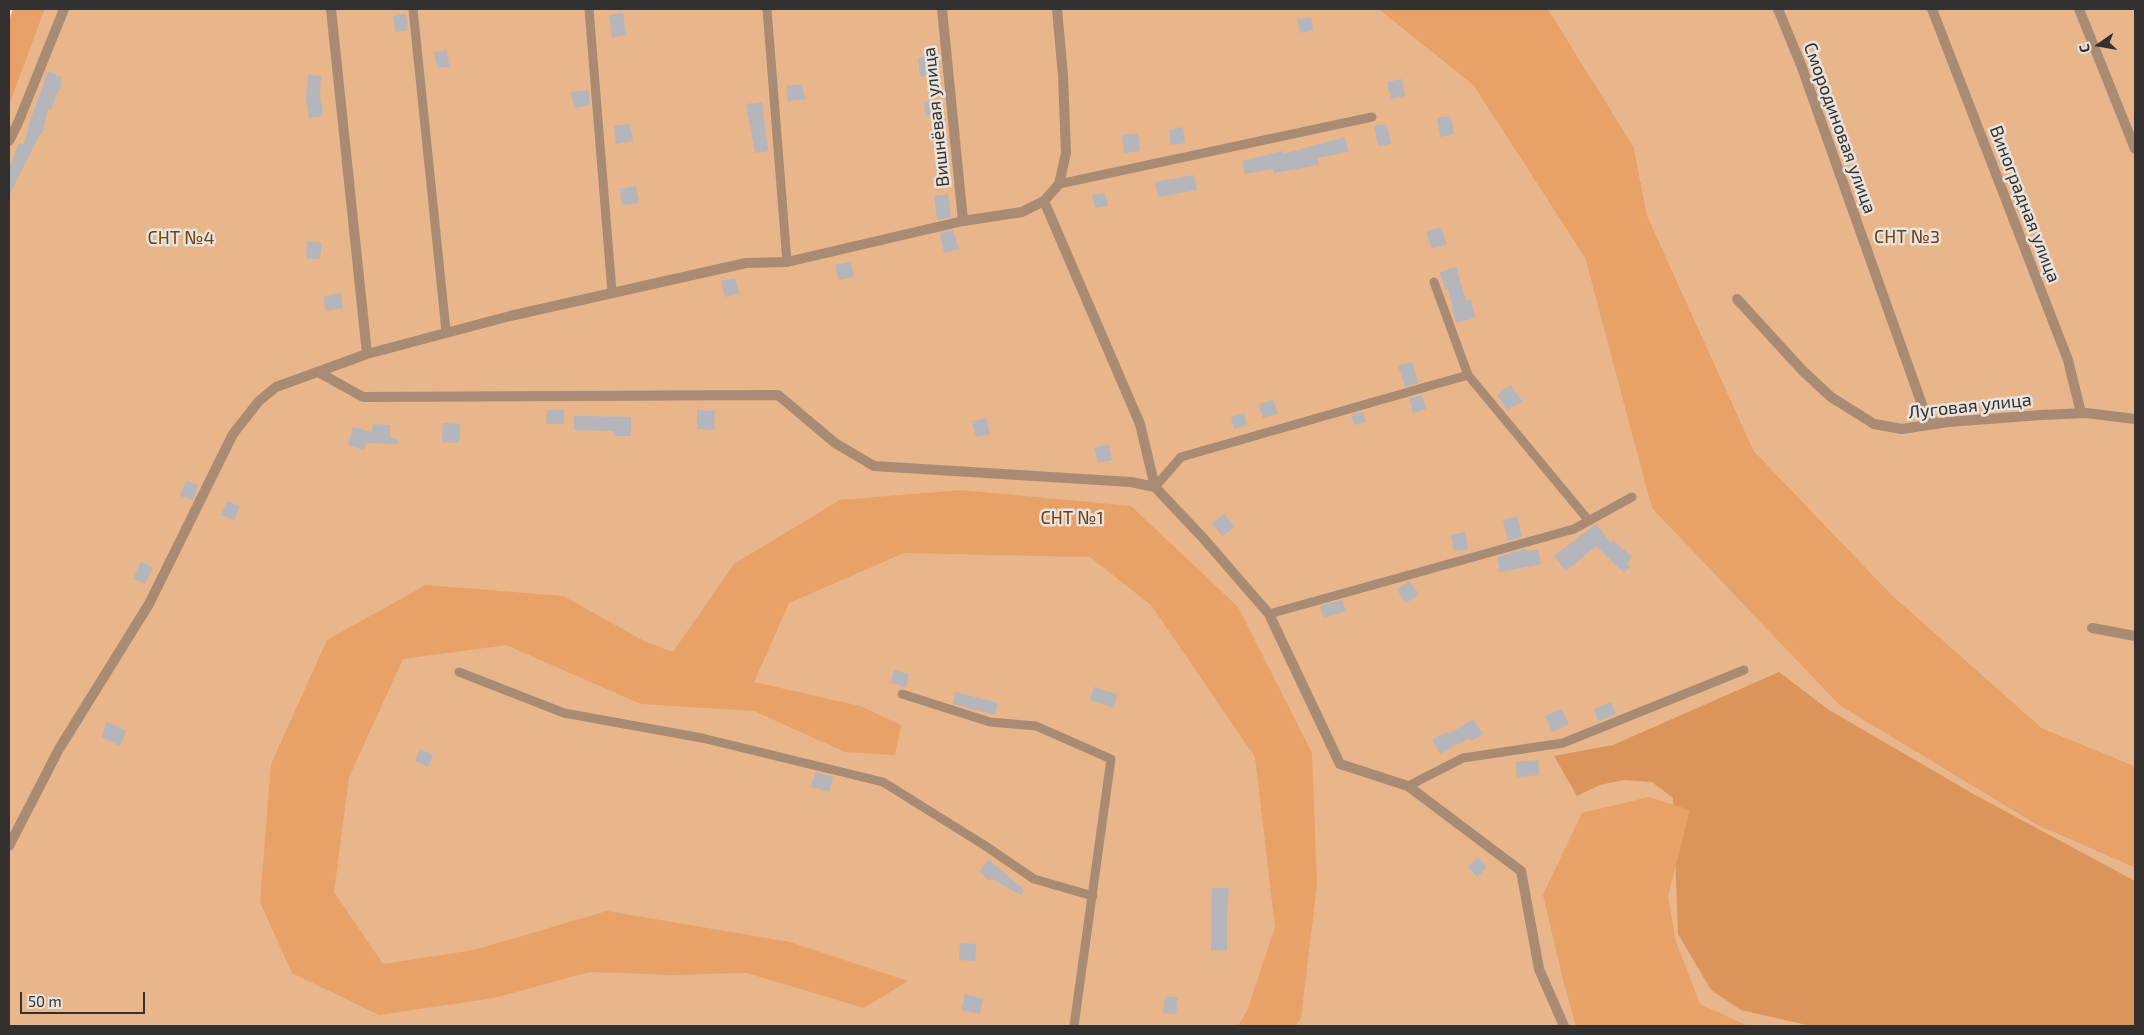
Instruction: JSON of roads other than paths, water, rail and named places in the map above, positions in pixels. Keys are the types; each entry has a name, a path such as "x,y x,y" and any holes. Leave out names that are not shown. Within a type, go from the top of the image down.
{"street":[{"path":"9,141 18,124 64,9"},
{"path":"331,9 367,354"},
{"name":"Вишнёвая улица","path":"942,9 963,221"},
{"path":"9,846 59,749 149,604 233,434 259,401 276,387 367,354 446,332 612,292 746,263 787,262 963,221 1022,212 1044,201 1059,184 1066,153 1063,76 1057,9"},
{"name":"Смородиновая улица","path":"1778,9 1801,64 1925,413 1937,424"},
{"name":"Виноградная улица","path":"1932,9 2068,360 2081,413"},
{"path":"2079,9 2135,149"},
{"path":"1044,201 1140,424 1155,487 1204,538 1269,614 1340,764 1408,786 1521,871 1539,969 1564,1026"},
{"name":"Луговая улица","path":"1737,299 1802,370 1831,397 1874,424 1902,429 2041,414 2081,413 2135,419"},
{"path":"318,372 363,396 778,394 834,443 874,466 1132,482 1155,487"},
{"path":"2092,628 2135,636"}],"lane":[{"path":"413,9 446,332"},
{"path":"589,9 612,292"},
{"path":"767,9 787,262"},
{"path":"1059,184 1372,117"},
{"path":"1434,282 1468,375 1589,521"},
{"path":"1155,487 1181,457 1468,375"},
{"path":"1269,614 1574,529 1632,497"},
{"path":"1408,786 1463,758 1564,743 1744,670"},
{"path":"459,672 564,712 702,738 883,782 984,845 1034,880 1093,896"},
{"path":"902,694 990,722 1036,726 1111,759 1074,1026"}],"park label":[{"name":"СНТ №3","path":"1907,237"},
{"name":"СНТ №4","path":"181,238"},
{"name":"СНТ №1","path":"1072,518"}]}
